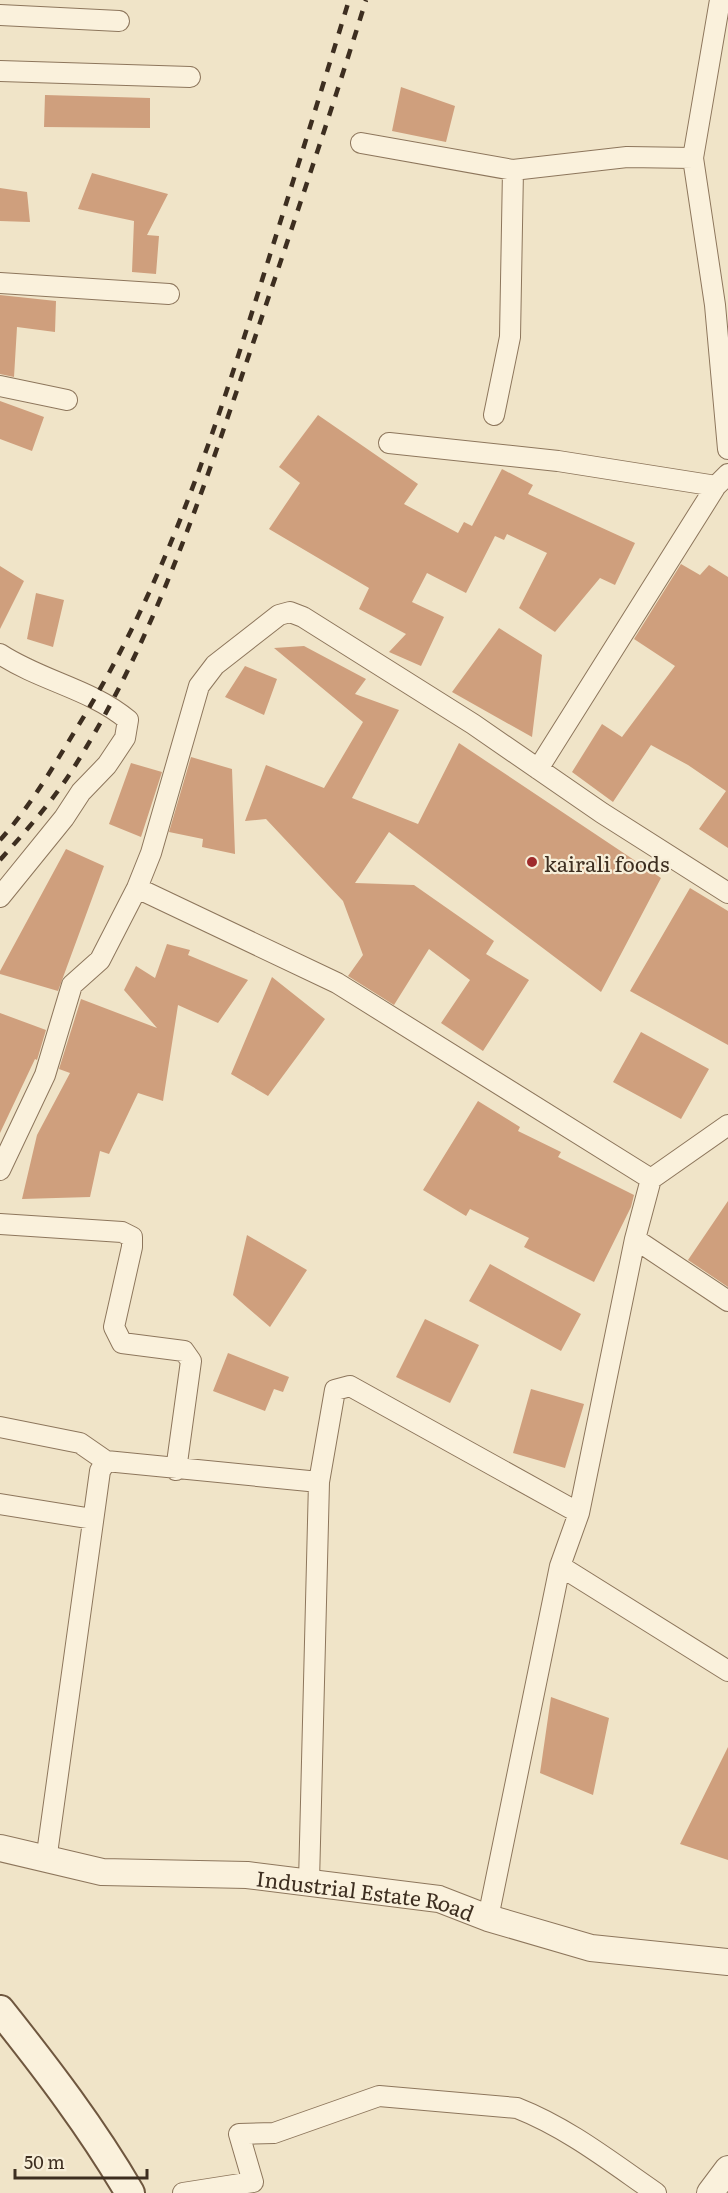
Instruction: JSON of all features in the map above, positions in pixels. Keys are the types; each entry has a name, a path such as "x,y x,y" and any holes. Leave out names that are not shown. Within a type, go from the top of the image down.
{"main road":[{"path":"0,2010 55,2079 99,2141 130,2193"}],"street":[{"path":"720,0 693,158 715,305 728,449"},
{"path":"0,15 119,21"},
{"path":"0,70 190,77"},
{"path":"361,143 513,170 627,157 693,158"},
{"path":"494,415 510,337 513,170"},
{"path":"0,283 169,294"},
{"path":"0,386 67,400"},
{"path":"389,443 722,480 538,769"},
{"path":"0,1170 45,1075 72,985 100,960 137,888 151,853 199,686 215,665 279,615 291,612 473,724 728,893"},
{"path":"0,654 45,678 110,704 128,720 124,738 107,765 81,792 64,818 0,897"},
{"path":"137,888 337,983 651,1179"},
{"path":"488,1918 560,1566 579,1513 635,1239 651,1179 728,1125"},
{"path":"0,1224 122,1232 132,1237 132,1247 114,1327 122,1343 184,1351 191,1361 176,1470"},
{"path":"635,1239 728,1301"},
{"path":"309,1882 319,1482 335,1390 350,1386 579,1513"},
{"path":"0,1427 80,1443 106,1461 176,1470 319,1482"},
{"path":"46,1861 100,1471 106,1461"},
{"path":"0,1504 93,1519"},
{"path":"560,1566 728,1671"},
{"name":"Industrial Estate Road","path":"0,1848 46,1861 102,1872 247,1875 439,1899 488,1918 591,1948 728,1962"},
{"path":"183,2193 253,2182 239,2134 274,2133 379,2096 517,2108 585,2143 656,2193"},
{"path":"710,2193 728,2169"}],"building":[{"path":"401,87 455,106 446,142 392,131"},
{"path":"45,95 150,98 150,128 44,127"},
{"path":"92,173 168,194 147,235 159,236 156,274 132,272 134,221 78,209"},
{"path":"0,188 27,192 30,222 0,221"},
{"path":"0,295 56,301 55,332 17,327 14,377 0,374"},
{"path":"0,401 44,417 32,451 0,439"},
{"path":"318,415 418,484 404,504 458,533 464,522 472,526 502,469 533,485 528,494 635,543 615,585 600,578 555,632 519,608 547,553 507,534 504,540 495,536 466,593 427,573 412,602 444,617 421,666 389,652 406,634 359,609 369,588 269,529 300,483 279,467"},
{"path":"681,564 700,575 709,565 728,577 728,848 699,829 726,791 688,765 651,745 613,802 572,772 602,724 622,737 675,666 634,639"},
{"path":"0,566 24,581 0,629"},
{"path":"36,593 64,600 53,647 27,639"},
{"path":"499,628 542,655 532,737 452,692"},
{"path":"304,646 366,679 355,694 399,710 352,798 418,824 459,743 661,878 601,992 389,832 355,883 414,885 494,941 486,954 529,980 483,1051 441,1023 470,980 429,949 394,1005 348,976 363,955 343,901 266,819 245,821 266,765 324,788 363,722 274,648"},
{"path":"245,666 277,679 264,715 225,697"},
{"path":"191,757 232,769 235,854 202,847 203,839 169,832"},
{"path":"131,763 162,772 141,837 109,824"},
{"path":"66,849 104,866 58,991 0,974 0,971"},
{"path":"690,888 728,911 728,1045 630,991"},
{"path":"167,944 190,950 188,955 248,980 218,1023 178,1005 163,1101 138,1093 109,1154 100,1151 90,1197 22,1199 37,1135 70,1073 59,1069 81,999 157,1028 124,990 136,966 155,978"},
{"path":"272,977 325,1019 268,1096 231,1074"},
{"path":"0,1013 46,1030 37,1060 35,1059 0,1133"},
{"path":"641,1032 709,1069 681,1119 613,1082"},
{"path":"478,1101 520,1127 518,1131 561,1152 558,1157 634,1195 631,1207 594,1282 524,1247 529,1238 470,1209 466,1216 423,1190"},
{"path":"728,1201 728,1287 688,1260"},
{"path":"247,1235 307,1270 270,1327 233,1295"},
{"path":"490,1264 581,1314 561,1351 469,1301"},
{"path":"425,1319 479,1345 450,1403 396,1377"},
{"path":"228,1353 289,1377 283,1392 274,1389 265,1411 213,1391"},
{"path":"531,1389 584,1404 565,1468 513,1453"},
{"path":"551,1697 609,1718 593,1795 540,1773"},
{"path":"728,1747 728,1860 680,1844"}],"railway":[{"path":"0,840 32,799 78,726 109,673 162,564 185,508 226,393 349,0"},
{"path":"0,860 46,806 71,772 127,673 150,622 212,462 309,178 366,0"}],"place":[{"name":"kairali foods","path":"532,862"}]}
